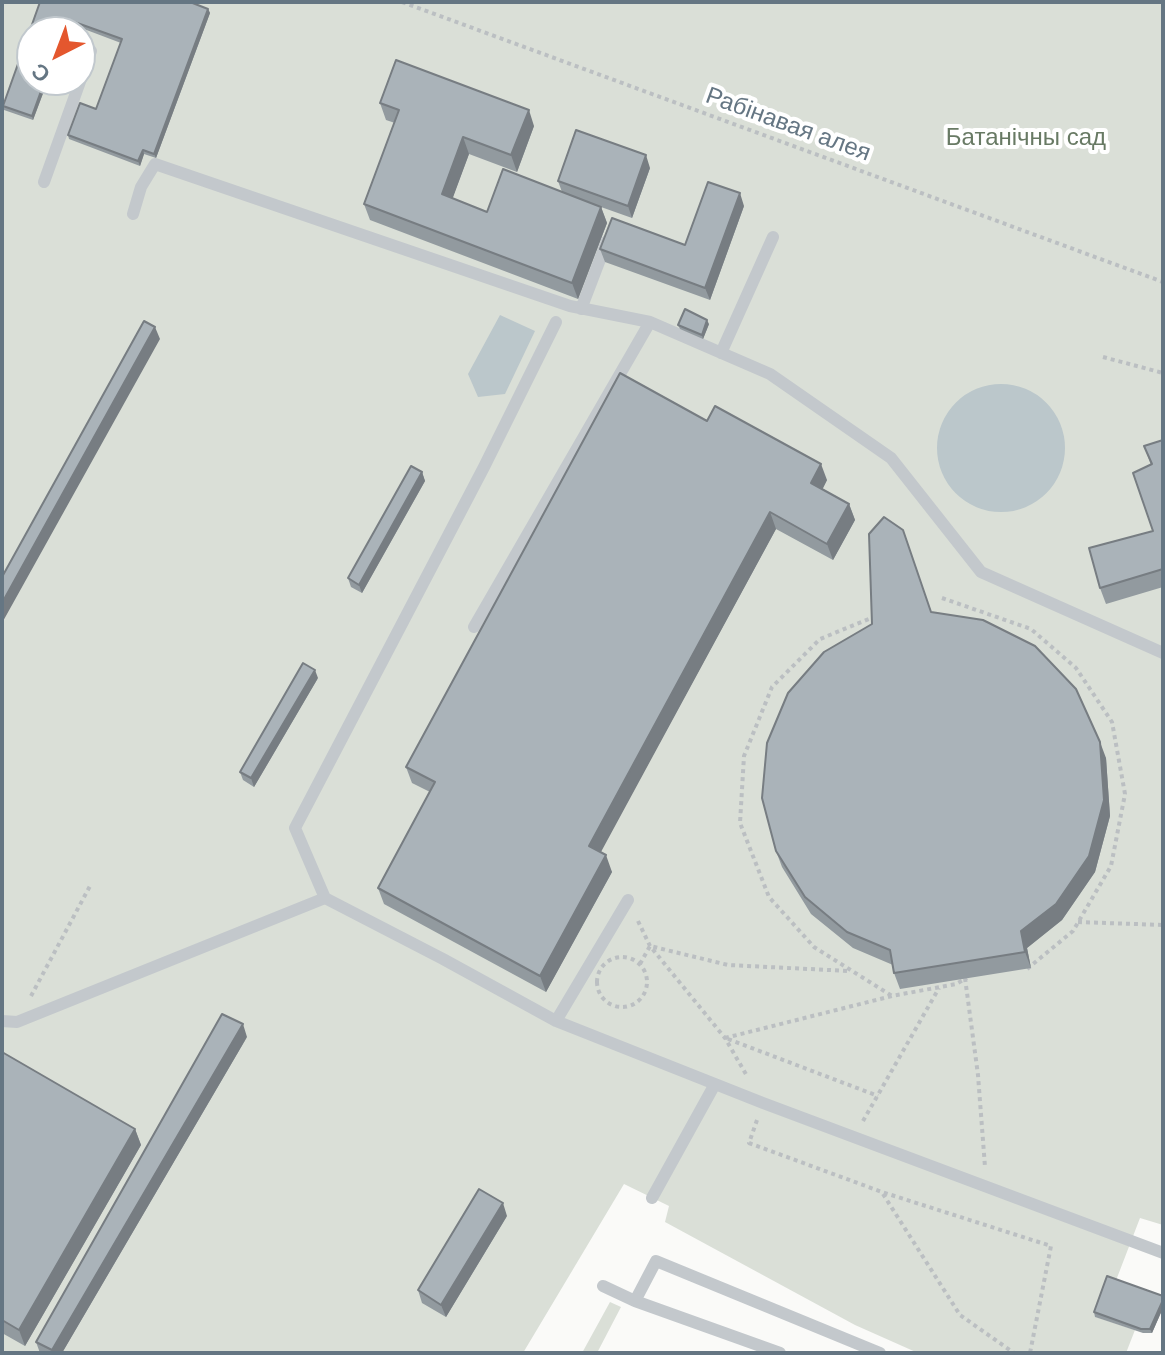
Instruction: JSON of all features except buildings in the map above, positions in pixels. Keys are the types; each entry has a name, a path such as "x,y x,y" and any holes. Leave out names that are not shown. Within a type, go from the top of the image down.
{"lane":[{"path":"44,182 75,96"},
{"path":"133,214 141,187 155,164 581,309 650,322 770,374 891,458 981,572 1163,653"},
{"path":"581,309 614,222"},
{"path":"721,353 773,237"},
{"path":"556,322 484,467 295,828 325,898 556,1021 763,1103 1163,1253"},
{"path":"474,627 650,322"},
{"path":"2,1021 17,1022 325,898"},
{"path":"556,1021 628,900"},
{"path":"652,1198 715,1084"},
{"path":"635,1301 656,1261 880,1353"},
{"path":"603,1286 635,1301 780,1353"}],"path":[{"name":"Рабінавая алея","path":"402,2 1163,282"},
{"path":"1103,357 1163,373"},
{"path":"942,598 1031,629 1076,668 1112,722 1125,794 1111,866 1073,931 1031,968 1017,970"},
{"path":"877,615 820,639 772,687 744,756 740,823 769,897 814,947 892,996"},
{"path":"17,1022 90,886"},
{"path":"628,900 650,946 725,1038 763,1103 749,1143 882,1192 1051,1246 1030,1353"},
{"path":"1078,922 1163,925"},
{"path":"650,946 728,965 852,971"},
{"path":"640,964 650,946"},
{"path":"627,958 640,964 647,977 646,991 637,1003 623,1008 609,1004 599,994 597,980 602,967 613,959 627,958"},
{"path":"725,1038 892,996 956,984 965,978 978,976"},
{"path":"965,978 986,1169"},
{"path":"862,1124 939,988"},
{"path":"725,1038 878,1096"},
{"path":"882,1192 960,1315 1014,1353"}],"green space":[{"name":"Батанічны сад","path":"2,2 1163,2 1163,1225 1140,1218 1115,1283 1096,1317 1135,1330 1126,1353 918,1353 855,1325 665,1222 669,1206 624,1184 523,1353 2,1353"},
{"path":"610,1302 621,1307 597,1353 582,1353"}],"shaded area":[{"path":"500,315 535,331 505,394 478,397 468,374"},
{"path":"1001,384 1026,389 1046,403 1060,423 1065,448 1060,473 1046,493 1026,507 1001,512 976,507 956,493 942,473 937,448 942,423 956,403 976,389"}]}
